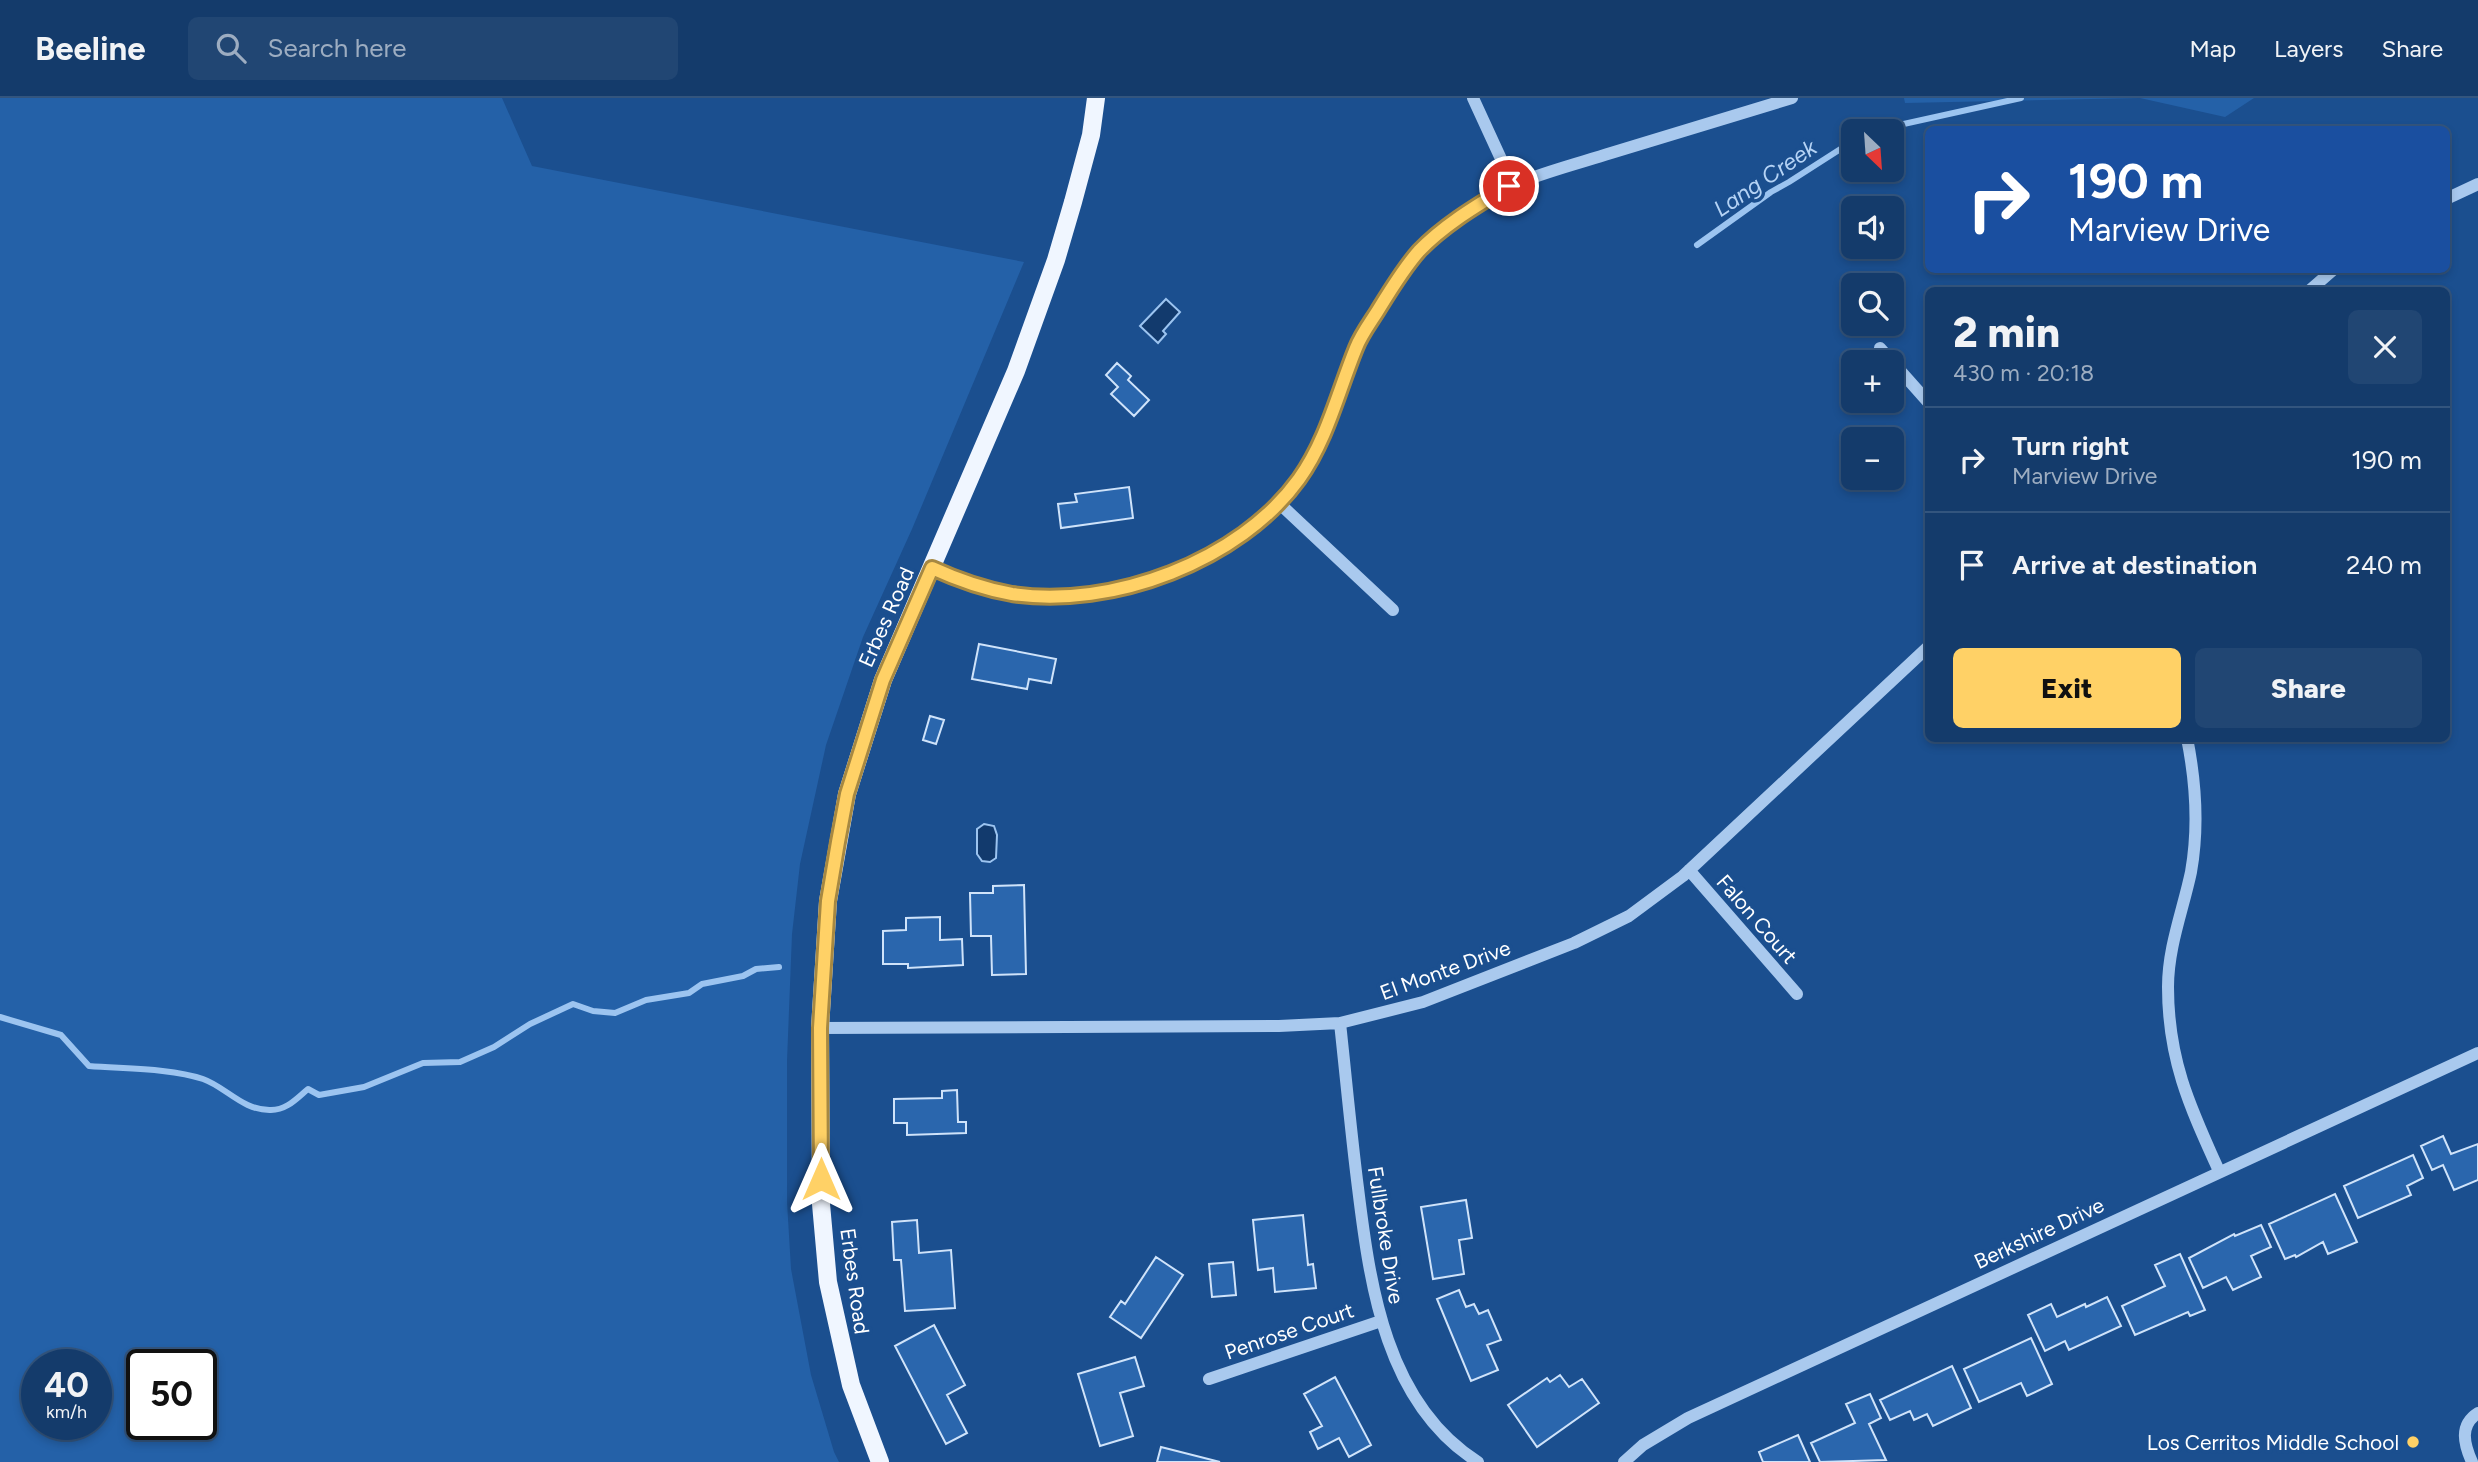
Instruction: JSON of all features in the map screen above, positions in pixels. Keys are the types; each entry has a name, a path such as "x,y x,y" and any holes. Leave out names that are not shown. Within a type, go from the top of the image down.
{"main road":[{"name":"Erbes Road","path":"880,1462 851,1385 828,1282 821,1204 820,1028 828,901 847,794 883,680 1016,371 1056,260 1091,135 1096,98"}],"street":[{"path":"1473,98 1513,185"},
{"path":"932,568 962,582 1013,594 1062,596 1109,591 1152,580 1198,561 1239,536 1280,504 1301,476 1319,444 1357,345 1393,285 1420,250 1455,220 1513,185 1792,98"},
{"path":"2450,196 2478,184"},
{"path":"2313,287 2330,273"},
{"path":"1880,348 1925,398"},
{"path":"1280,504 1393,610"},
{"name":"El Monte Drive","path":"820,1028 1340,1023 1423,1002 1574,943 1629,916 1689,870 1925,650"},
{"path":"2188,742 2195,779 2196,830 2191,872 2171,951 2169,1021 2175,1059 2185,1094 2219,1171"},
{"name":"Falon Court","path":"1689,870 1797,994"},
{"name":"Fullbroke Drive","path":"1340,1023 1368,1266 1381,1321 1404,1377 1426,1413 1456,1446 1478,1462"},
{"name":"Berkshire Drive","path":"1624,1462 1643,1445 1688,1418 2478,1053"},
{"name":"Penrose Court","path":"1209,1379 1381,1321"},
{"path":"2472,1462 2464,1433 2467,1422 2478,1413"}],"shaded area":[{"path":"0,98 502,98 532,166 1024,262 912,529 863,637 826,745 800,864 792,934 787,1061 787,1202 791,1269 811,1375 839,1462 0,1462"},
{"path":"1904,98 2140,98 1905,103"},
{"path":"2140,98 2254,98 2225,117"},
{"path":"1166,299 1180,312 1163,331 1166,334 1158,343 1140,326"},
{"path":"984,824 994,826 997,835 996,858 990,862 982,861 977,854 977,829"}],"building":[{"path":"1117,363 1131,376 1128,380 1149,400 1134,416 1111,394 1118,387 1106,375"},
{"path":"1129,487 1133,518 1061,528 1058,504 1077,502 1075,494"},
{"path":"979,644 1056,659 1051,683 1029,679 1027,689 972,679"},
{"path":"930,716 944,720 936,744 923,740"},
{"path":"1024,885 1026,974 992,975 991,936 971,936 970,893 993,893 993,886"},
{"path":"940,917 940,940 962,939 963,965 908,968 908,964 883,964 883,931 906,930 906,918"},
{"path":"957,1090 958,1122 966,1122 966,1133 907,1135 907,1123 894,1123 894,1099 942,1098 942,1091"},
{"path":"2443,1136 2451,1154 2478,1144 2478,1180 2454,1190 2443,1165 2432,1170 2421,1146"},
{"path":"2413,1155 2423,1178 2407,1186 2411,1195 2358,1218 2344,1186"},
{"path":"2335,1194 2357,1242 2328,1254 2323,1242 2296,1257 2295,1255 2285,1259 2269,1224"},
{"path":"1466,1200 1472,1238 1459,1240 1464,1274 1433,1279 1421,1207"},
{"path":"1303,1215 1308,1265 1313,1264 1316,1288 1275,1292 1273,1268 1258,1270 1253,1220"},
{"path":"917,1220 919,1253 951,1250 955,1308 905,1311 901,1260 894,1260 892,1222"},
{"path":"2261,1225 2271,1247 2251,1256 2261,1277 2233,1290 2226,1277 2203,1288 2189,1258 2234,1234 2235,1236"},
{"path":"2180,1254 2205,1310 2190,1316 2188,1312 2135,1335 2122,1306 2165,1286 2155,1265"},
{"path":"1156,1257 1183,1275 1141,1338 1110,1317 1121,1301 1125,1304"},
{"path":"1233,1262 1236,1295 1212,1297 1209,1264"},
{"path":"1459,1290 1466,1307 1474,1304 1479,1314 1488,1310 1501,1340 1487,1345 1498,1370 1471,1381 1437,1299"},
{"path":"2107,1297 2121,1326 2069,1350 2065,1341 2045,1351 2028,1315 2051,1304 2057,1317"},
{"path":"934,1325 965,1385 947,1395 967,1433 946,1444 895,1346"},
{"path":"2031,1338 2052,1384 2027,1396 2021,1383 1979,1402 1964,1369"},
{"path":"1135,1357 1144,1386 1120,1393 1133,1436 1100,1446 1078,1374"},
{"path":"1952,1366 1971,1408 1933,1426 1927,1414 1914,1420 1910,1411 1890,1420 1880,1400"},
{"path":"1560,1375 1569,1387 1582,1379 1599,1403 1537,1447 1508,1405 1547,1378 1550,1382"},
{"path":"1335,1377 1371,1445 1349,1457 1339,1438 1318,1449 1310,1432 1322,1426 1304,1394"},
{"path":"1870,1394 1881,1418 1869,1424 1886,1460 1820,1462 1811,1443 1855,1423 1846,1404"},
{"path":"1798,1435 1810,1462 1763,1462 1759,1452"},
{"path":"1161,1447 1220,1462 1157,1462"}],"waterway":[{"name":"Lang Creek","path":"1904,124 2021,98"},
{"name":"Lang Creek","path":"1697,245 1771,192 1841,149"},
{"path":"0,1017 61,1035 89,1066 190,1075 211,1083 252,1107 271,1110 287,1106 308,1089 319,1095 364,1087 423,1063 460,1062 494,1047 530,1024 573,1004 593,1011 615,1013 646,1000 689,993 702,984 743,976 756,969 779,967"}],"place":[{"name":"Los Cerritos Middle School","path":"2413,1442"}],"route":[{"path":"821,1179 820,1028 828,901 838,842 847,794 883,680 932,568 962,582 1013,594 1062,596 1109,591 1152,580 1198,561 1239,536 1280,504 1301,476 1319,444 1357,345 1393,285 1420,250 1464,213 1509,186"}]}
